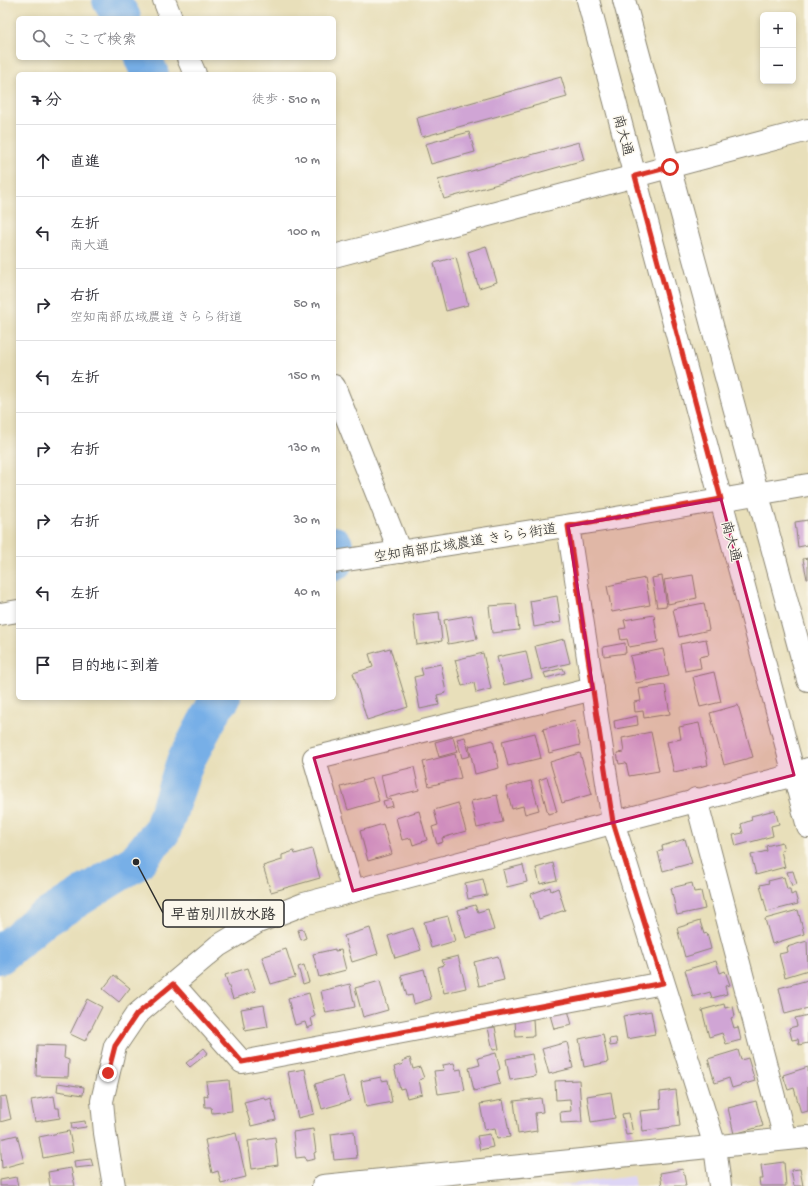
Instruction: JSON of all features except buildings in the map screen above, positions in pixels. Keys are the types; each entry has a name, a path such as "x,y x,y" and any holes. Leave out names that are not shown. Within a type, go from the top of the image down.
{"street":[{"path":"164,0 170,16"},
{"name":"南大通","path":"588,0 721,499 801,772 808,827"},
{"path":"624,0 759,494 808,680"},
{"path":"189,60 194,72"},
{"path":"336,255 808,130"},
{"path":"336,391 400,552"},
{"name":"空知南部広域農道 きらら街道","path":"336,562 568,526 808,485"},
{"path":"568,526 613,822 715,1146 720,1186"},
{"path":"0,614 16,611"},
{"path":"353,891 314,758 593,689"},
{"path":"114,1186 105,1133 102,1101 115,1046 136,1015 218,946 258,922 304,904 801,772"},
{"path":"696,800 785,1139"},
{"path":"173,984 242,1062 663,983"},
{"path":"323,1186 808,1136"}],"highlighted area":[{"path":"721,499 794,775 353,891 314,758 593,689 568,526"}],"shaded area":[{"path":"633,1175 635,1186 557,1186"}],"waterway":[{"path":"111,0 121,16"},
{"path":"144,60 149,72"},
{"path":"336,553 336,559"},
{"path":"0,955 35,925 136,862 162,831 185,762 215,706 220,700"}],"place":[{"name":"早苗別川放水路","path":"136,862"}],"route":[{"path":"108,1073 115,1046 136,1015 173,984 242,1062 663,983 613,822 568,526 721,499 635,176 670,167"}]}
